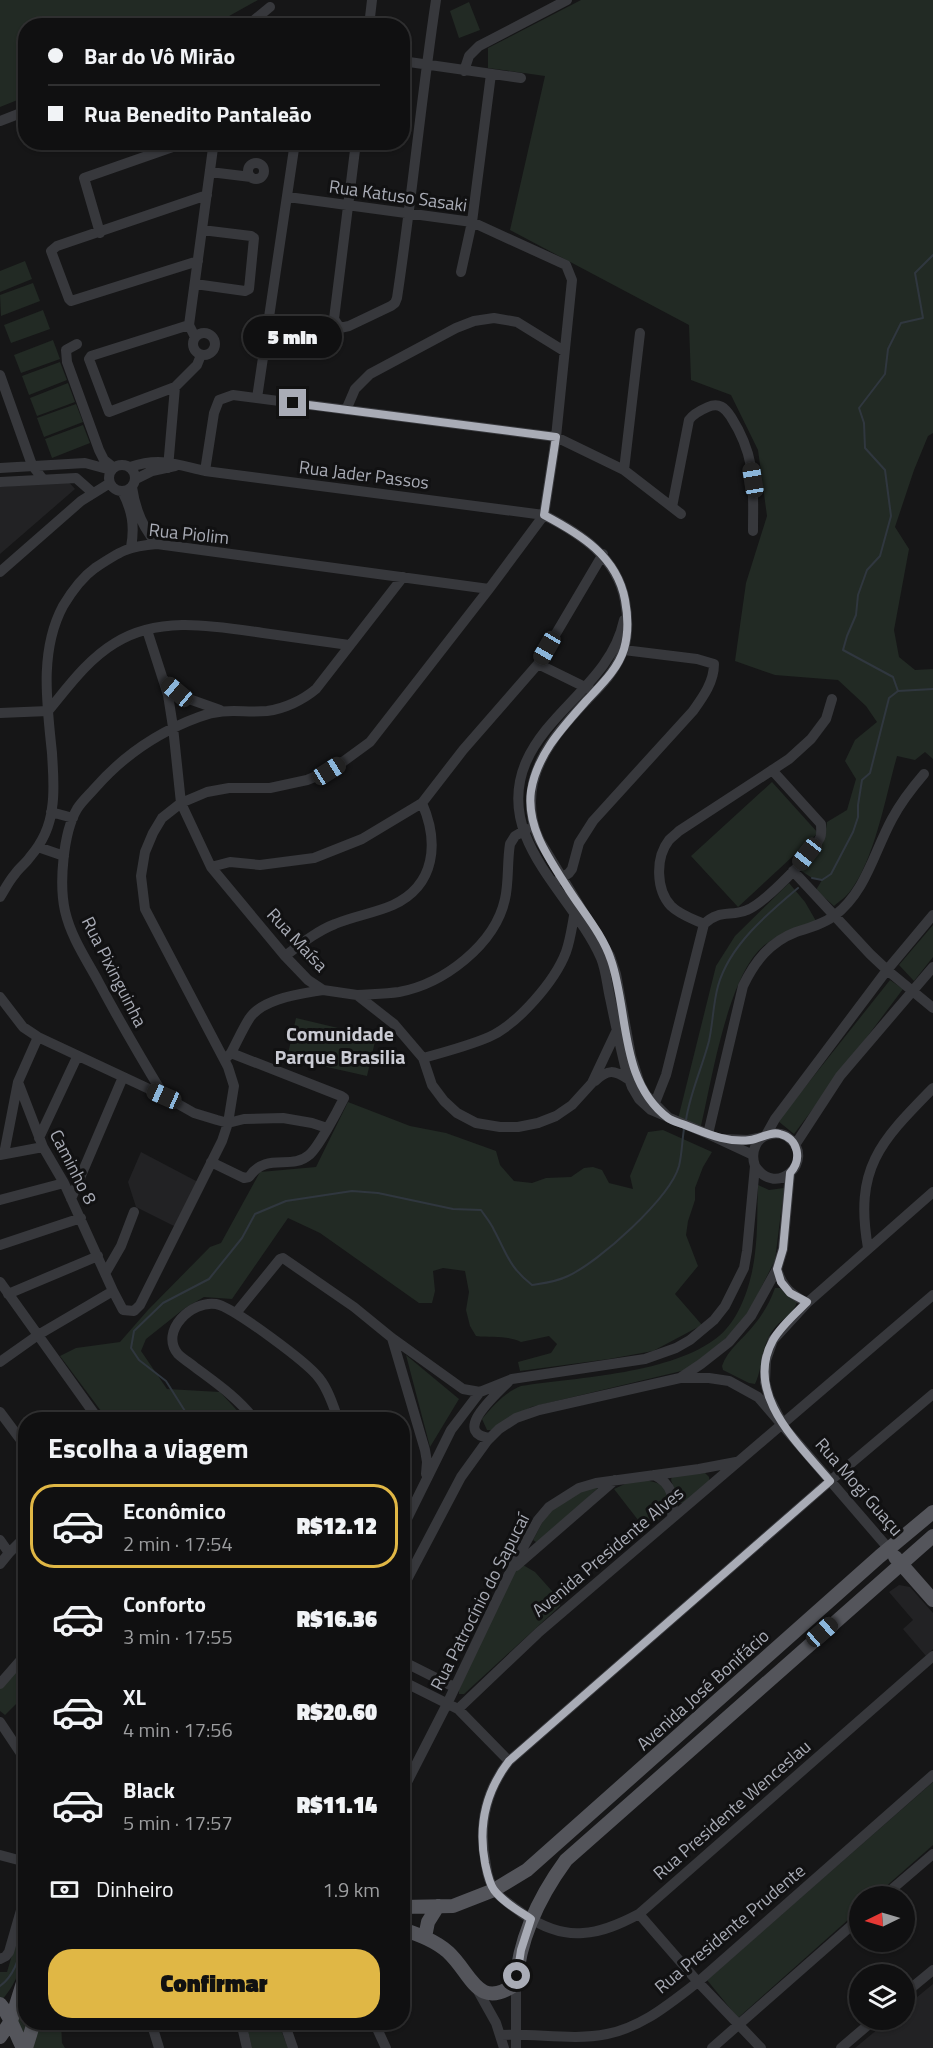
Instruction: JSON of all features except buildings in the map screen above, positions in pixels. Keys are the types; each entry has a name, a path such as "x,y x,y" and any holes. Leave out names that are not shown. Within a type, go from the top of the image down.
{"main road":[{"name":"Avenida José Bonifácio","path":"410,1907 453,1906 494,1890 527,1870 933,1512"},
{"name":"Avenida José Bonifácio","path":"516,1984 521,1950 531,1919 550,1882 577,1848 933,1536"},
{"name":"Rua Mogi Guaçu","path":"889,1549 933,1600"},
{"path":"425,1937 428,1922 438,1906"},
{"path":"410,1932 425,1937 448,1952 477,1989 495,1993 516,1984"},
{"path":"0,2037 11,2021 18,1999"},
{"path":"0,2004 25,2048"},
{"path":"25,2048 31,2030"}],"street":[{"path":"370,18 372,0"},
{"path":"464,70 469,56 479,46 567,0"},
{"path":"355,150 334,319 340,327 349,326 391,306 397,298 410,214 426,64 438,2"},
{"path":"257,18 270,7"},
{"path":"410,62 521,78"},
{"path":"461,272 471,222 491,74"},
{"path":"0,121 18,114"},
{"path":"100,232 84,178 164,150"},
{"path":"195,337 206,333 215,340 216,345 212,352 201,355 195,350 193,345 195,337 189,325 213,150"},
{"path":"257,398 294,150"},
{"path":"210,172 251,177"},
{"path":"198,261 71,301 51,254 52,249 207,195"},
{"name":"Rua Katuso Sasaki","path":"288,197 471,222 566,265 572,280 564,351"},
{"path":"195,284 245,291 249,289 254,238 202,230"},
{"path":"228,1056 344,1098 320,1143 310,1155 302,1160 262,1164 255,1168 247,1178 211,1162 222,1141 228,1122 234,1086 228,1056 145,909 141,876 145,852 153,833 162,818 181,803 207,792 229,788 270,788 307,780 329,771 370,742 544,515 556,437 564,351 517,322 494,318 474,321 456,328 370,374 355,389 346,410"},
{"path":"189,325 91,356 89,359 107,410 109,412 175,387 197,365 201,355"},
{"path":"624,470 640,333"},
{"path":"76,344 66,350 67,362 115,489 122,491 127,501 133,519 131,547"},
{"path":"1,380 32,465 42,478"},
{"path":"122,491 152,471 168,464 175,387"},
{"path":"205,471 214,413 219,400 232,395 556,437 624,470 681,514"},
{"path":"672,507 689,420 710,406 719,405 725,408 732,418 748,452 753,480 753,531"},
{"name":"Rua Jader Passos","path":"130,467 150,462 180,465 205,471 544,515"},
{"path":"0,468 81,463 98,465 111,474"},
{"path":"76,478 81,463"},
{"path":"0,572 123,465 130,467 139,516 149,535 157,544"},
{"path":"0,482 76,478 91,491"},
{"path":"544,515 583,537 603,554 623,590 628,628 624,650 612,672 542,735 526,763 521,777 518,802 528,828 557,881 610,956 628,1079 639,1099 671,1119 708,1134 754,1161 759,1172 771,1179 785,1177 797,1163 795,1145 782,1134 777,1133 748,1140 708,1134"},
{"name":"Rua Piolim","path":"0,897 15,873 38,847 47,828 54,784 48,711 49,643 54,623 72,591 87,574 131,547 157,544 489,589"},
{"path":"212,867 230,862 260,865 314,858 362,839 422,803 463,750 537,664 603,554"},
{"name":"Rua Pixinguinha","path":"164,1096 137,1053 72,934 64,910 62,870 77,808 105,777 135,750 173,727 220,710 268,711 306,697 316,689 403,577"},
{"path":"590,690 605,665 621,630 626,607"},
{"path":"0,713 48,711 79,673 97,656 116,642 147,630 163,627 212,626 350,645"},
{"name":"Rua Maísa","path":"147,630 168,695 181,803 212,867 285,956 308,980 323,990 357,995 394,1024 423,1058 432,1085 457,1113 476,1123 500,1127 518,1127 556,1116 572,1105 592,1083 622,1029"},
{"path":"557,881 573,868 579,843 593,821 693,711 705,694 714,672 714,664 697,659 624,650"},
{"path":"537,664 590,690"},
{"path":"163,679 189,699 220,710"},
{"path":"704,924 673,908 664,898 660,879 661,855 669,840 679,831 789,759 811,739 826,719 832,699"},
{"path":"653,1107 663,1084 704,924 712,916 748,910 793,871 821,837 821,824 772,770"},
{"path":"708,1134 743,986 751,969 761,955 775,943 835,916 851,900 863,885 902,801 924,774"},
{"path":"285,956 310,937 333,924 393,905 417,888 426,875 432,858 432,839 422,803"},
{"path":"51,812 73,818"},
{"path":"357,995 399,992 436,979 482,944 494,928 505,900 510,844 514,836 528,828"},
{"path":"38,847 64,856"},
{"path":"793,871 856,940 887,970 933,1008"},
{"path":"423,1058 492,1036 510,1024 545,988 560,966 578,913"},
{"path":"410,1512 451,1430 480,1392 512,1379 645,1359 676,1348 703,1330 725,1306 744,1268 754,1161 758,1142 887,970 933,915"},
{"path":"567,950 589,929"},
{"path":"795,1145 840,1076 933,967"},
{"path":"228,1056 255,1011 293,995 323,990"},
{"path":"0,997 23,1027 38,1037 164,1096 194,1113 228,1122 244,1119 283,1118 327,1128"},
{"path":"622,1029 634,1068 653,1107"},
{"path":"2,1155 18,1082 38,1037"},
{"path":"2,1155 41,1142 77,1057"},
{"path":"592,1083 609,1071 615,1071 628,1079"},
{"path":"71,1199 123,1077"},
{"name":"Caminho 8","path":"18,1082 41,1142 64,1183 123,1310 134,1311 140,1305 211,1162"},
{"path":"643,1089 655,1089 663,1084"},
{"path":"868,1248 863,1201 871,1167 887,1138 933,1088"},
{"path":"410,1574 460,1477 490,1438 507,1423 532,1412 680,1378 729,1342 751,1316 777,1269 783,1249 790,1173"},
{"path":"0,1200 64,1183"},
{"path":"783,1425 773,1406 765,1382 766,1360 773,1341 807,1302 933,1192"},
{"path":"106,1272 121,1246 134,1212"},
{"path":"0,1245 81,1218"},
{"path":"8,1294 98,1256"},
{"path":"236,1313 279,1258 283,1258 354,1306 392,1338 463,1389 480,1392"},
{"path":"777,1269 781,1282 790,1293 807,1302"},
{"path":"0,1282 93,1412"},
{"path":"0,1362 38,1335 113,1291"},
{"name":"Avenida Presidente Alves","path":"458,1709 538,1633 933,1295"},
{"path":"249,1412 231,1395 177,1353 173,1337 174,1329 186,1313 204,1304 213,1303 236,1313 314,1371 326,1389 335,1412"},
{"path":"392,1338 427,1462 425,1481"},
{"name":"Rua Mogi Guaçu","path":"680,1378 729,1381 754,1394 889,1549"},
{"path":"490,1438 482,1437 476,1432 474,1426 476,1418 512,1379"},
{"path":"754,1394 765,1382"},
{"path":"494,1890 484,1858 482,1825 489,1796 509,1761 933,1394"},
{"path":"0,1412 18,1436"},
{"name":"Rua Patrocínio do Sapucaí","path":"410,1776 511,1570 538,1520 549,1507 579,1488 615,1480 736,1462"},
{"path":"654,1474 664,1480 671,1491 674,1504 672,1518"},
{"path":"511,1570 615,1480"},
{"path":"0,1540 9,1552"},
{"path":"0,1564 18,1544"},
{"name":"Rua Presidente Wenceslau","path":"494,1890 531,1919 549,1928 569,1933 584,1933 612,1926 639,1914 933,1656"},
{"path":"0,1684 18,1663"},
{"path":"410,1665 454,1687"},
{"path":"410,1685 458,1709 509,1761"},
{"path":"0,1722 18,1749"},
{"name":"Rua Presidente Prudente","path":"501,2035 606,2034 622,2030 659,2012 698,1982 933,1775"},
{"path":"896,1886 933,1854"},
{"path":"0,1855 18,1860"},
{"path":"639,1914 698,1982 761,2048"},
{"path":"0,1959 9,1952 18,1921"},
{"path":"712,2048 849,1927"},
{"path":"915,1985 933,1970"},
{"path":"516,1984 516,2048"},
{"path":"477,1989 501,2035 504,2048"},
{"path":"153,2030 159,2048"},
{"path":"243,2030 247,2048"},
{"path":"287,2030 293,2048"},
{"path":"378,2030 387,2048"},
{"path":"841,2048 862,2030"}],"shaded area":[{"path":"0,0 258,0 226,18 18,18 18,100 0,107"},
{"path":"581,0 933,0 933,433 928,436 914,470 895,527 909,549 894,630 899,657 915,670 933,669 933,759 925,752 915,760 897,756 879,826 867,861 851,890 834,906 816,890 822,880 812,878 800,870 825,835 827,822 847,810 856,779 845,761 855,740 877,722 866,706 838,680 775,675 735,661 746,583 767,516 758,450 731,395 691,380 689,325 510,230 545,76 488,68 488,48"},
{"path":"469,2 480,30 459,38 450,11"},
{"path":"25,261 32,279 0,292 0,271"},
{"path":"33,283 40,301 1,316 0,295"},
{"path":"43,310 50,329 11,343 4,325"},
{"path":"53,340 60,359 21,373 14,355"},
{"path":"60,362 67,380 29,395 22,376"},
{"path":"68,383 75,402 37,416 30,398"},
{"path":"76,404 83,422 44,437 37,418"},
{"path":"83,425 90,443 52,458 45,439"},
{"path":"68,481 75,489 0,554 0,487"},
{"path":"772,782 818,833 738,907 691,856"},
{"path":"789,883 805,902 816,921 772,940 753,958 741,978 723,1028 701,1126 678,1119 716,966 735,936"},
{"path":"933,925 933,957 914,981 899,965"},
{"path":"890,980 903,989 794,1134 778,1121"},
{"path":"296,1018 376,1037 367,1076 287,1058"},
{"path":"348,1102 410,1126 446,1133 496,1151 500,1165 514,1181 532,1183 546,1178 571,1177 584,1168 593,1167 602,1170 609,1183 633,1189 630,1176 648,1132 663,1130 712,1152 695,1188 695,1200 686,1235 698,1266 675,1294 702,1325 653,1351 520,1371 518,1362 551,1353 557,1344 549,1336 521,1342 505,1338 476,1336 470,1326 466,1310 469,1292 465,1271 443,1268 433,1271 435,1291 432,1303 419,1303 320,1233 288,1218 232,1299 204,1297 185,1308 146,1339 141,1351 167,1389 220,1392 239,1412 102,1412 60,1356 76,1348 120,1342 210,1247 221,1243 260,1172 316,1167"},
{"path":"141,1152 198,1182 176,1227 136,1207 128,1182"},
{"path":"758,1185 769,1190 784,1188 775,1260 745,1320 694,1368 531,1407 492,1430 487,1430 482,1419 504,1396 521,1386 624,1372 651,1366 677,1359 700,1349 719,1336 739,1309 751,1275 757,1236"},
{"path":"775,1288 780,1288 797,1302 793,1310 769,1336 755,1384 749,1383 723,1370 722,1366 732,1349 760,1317"},
{"path":"406,1355 459,1399 430,1447"},
{"path":"705,1473 710,1483 685,1504 679,1502 671,1480 672,1476"},
{"path":"644,1480 658,1483 665,1489 668,1505 668,1513 645,1529 614,1489 627,1483"},
{"path":"601,1485 539,1544 533,1540 549,1510 592,1486"},
{"path":"523,1565 535,1572 560,1600 560,1606 464,1694 459,1694 459,1689 515,1568"},
{"path":"899,1585 910,1587 933,1613 933,1649 926,1656 903,1629 913,1620 889,1592"},
{"path":"18,1664 18,1702 5,1715 0,1711 0,1687"},
{"path":"933,1782 933,1845 886,1886 849,1886 849,1919 738,2018 707,1980"},
{"path":"18,1935 18,1974 2,2000 0,1999 0,1972 7,1972"},
{"path":"933,1984 933,2048 855,2048 877,2030 915,2030 915,1999"},
{"path":"18,2010 18,2028 15,2021"},
{"path":"36,2030 61,2030 62,2043 65,2048 33,2048"},
{"path":"248,2030 281,2030 288,2048 252,2048"}],"waterway":[{"path":"812,878 822,880 831,874 853,832 858,817 862,780 870,773 889,698 898,691 893,677 843,650 856,615 858,595 867,570 880,556 891,516 885,470 865,448 864,423 859,408 885,374 888,349 901,323 923,318 915,273 933,255"},
{"path":"898,691 933,689"},
{"path":"686,1120 709,1041 716,993 723,971 750,932 798,888"},
{"path":"186,1412 166,1381 139,1360 131,1348 134,1331 163,1303 209,1279 242,1238 255,1214 286,1201 352,1191 378,1193 453,1209 481,1210 518,1272 532,1285 550,1282 581,1269 632,1228 648,1211 662,1195 679,1166 684,1129"},
{"path":"0,1986 6,1981 18,1960"}],"district":[{"name":"Comunidade Parque Brasilia","path":"340,1046"}],"route":[{"path":"293,403 556,437 544,515 583,537 609,562 623,590 628,628 624,650 612,672 552,740 537,767 531,791 533,826 561,878 610,956 616,974 634,1068 646,1095 669,1118 717,1138 748,1140 771,1134 782,1134 792,1140 798,1157 795,1168 790,1173 783,1249 777,1269 781,1282 790,1293 807,1302 773,1341 766,1360 765,1382 769,1397 783,1425 830,1481 502,1769 484,1811 483,1850 494,1890 531,1919 521,1950 517,1976"}]}
